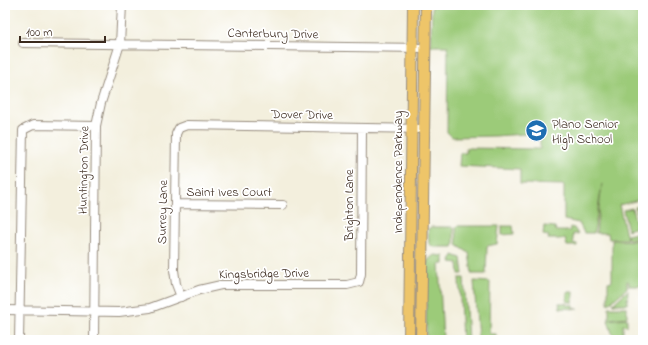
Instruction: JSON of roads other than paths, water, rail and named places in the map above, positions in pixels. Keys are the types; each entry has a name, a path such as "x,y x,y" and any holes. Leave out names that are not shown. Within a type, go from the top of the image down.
{"main road":[{"name":"Independence Parkway","path":"409,340 413,5"},
{"name":"Independence Parkway","path":"421,340 426,5"}],"street":[{"name":"Huntington Drive","path":"94,340 96,126 101,103 120,44 122,5"},
{"name":"Canterbury Drive","path":"23,43 425,48"},
{"path":"19,340 23,130 33,125 96,126"},
{"name":"Dover Drive","path":"179,128 187,125 425,129"},
{"name":"Surrey Lane","path":"179,128 176,134 174,270 176,284 181,297"},
{"name":"Brighton Lane","path":"359,282 361,274 362,128"},
{"name":"Saint Ives Court","path":"175,204 283,205"},
{"name":"Kingsbridge Drive","path":"5,310 119,312 142,309 210,287 227,285 347,285 359,282"}],"place":[{"name":"Plano Senior High School","path":"537,131"}]}
